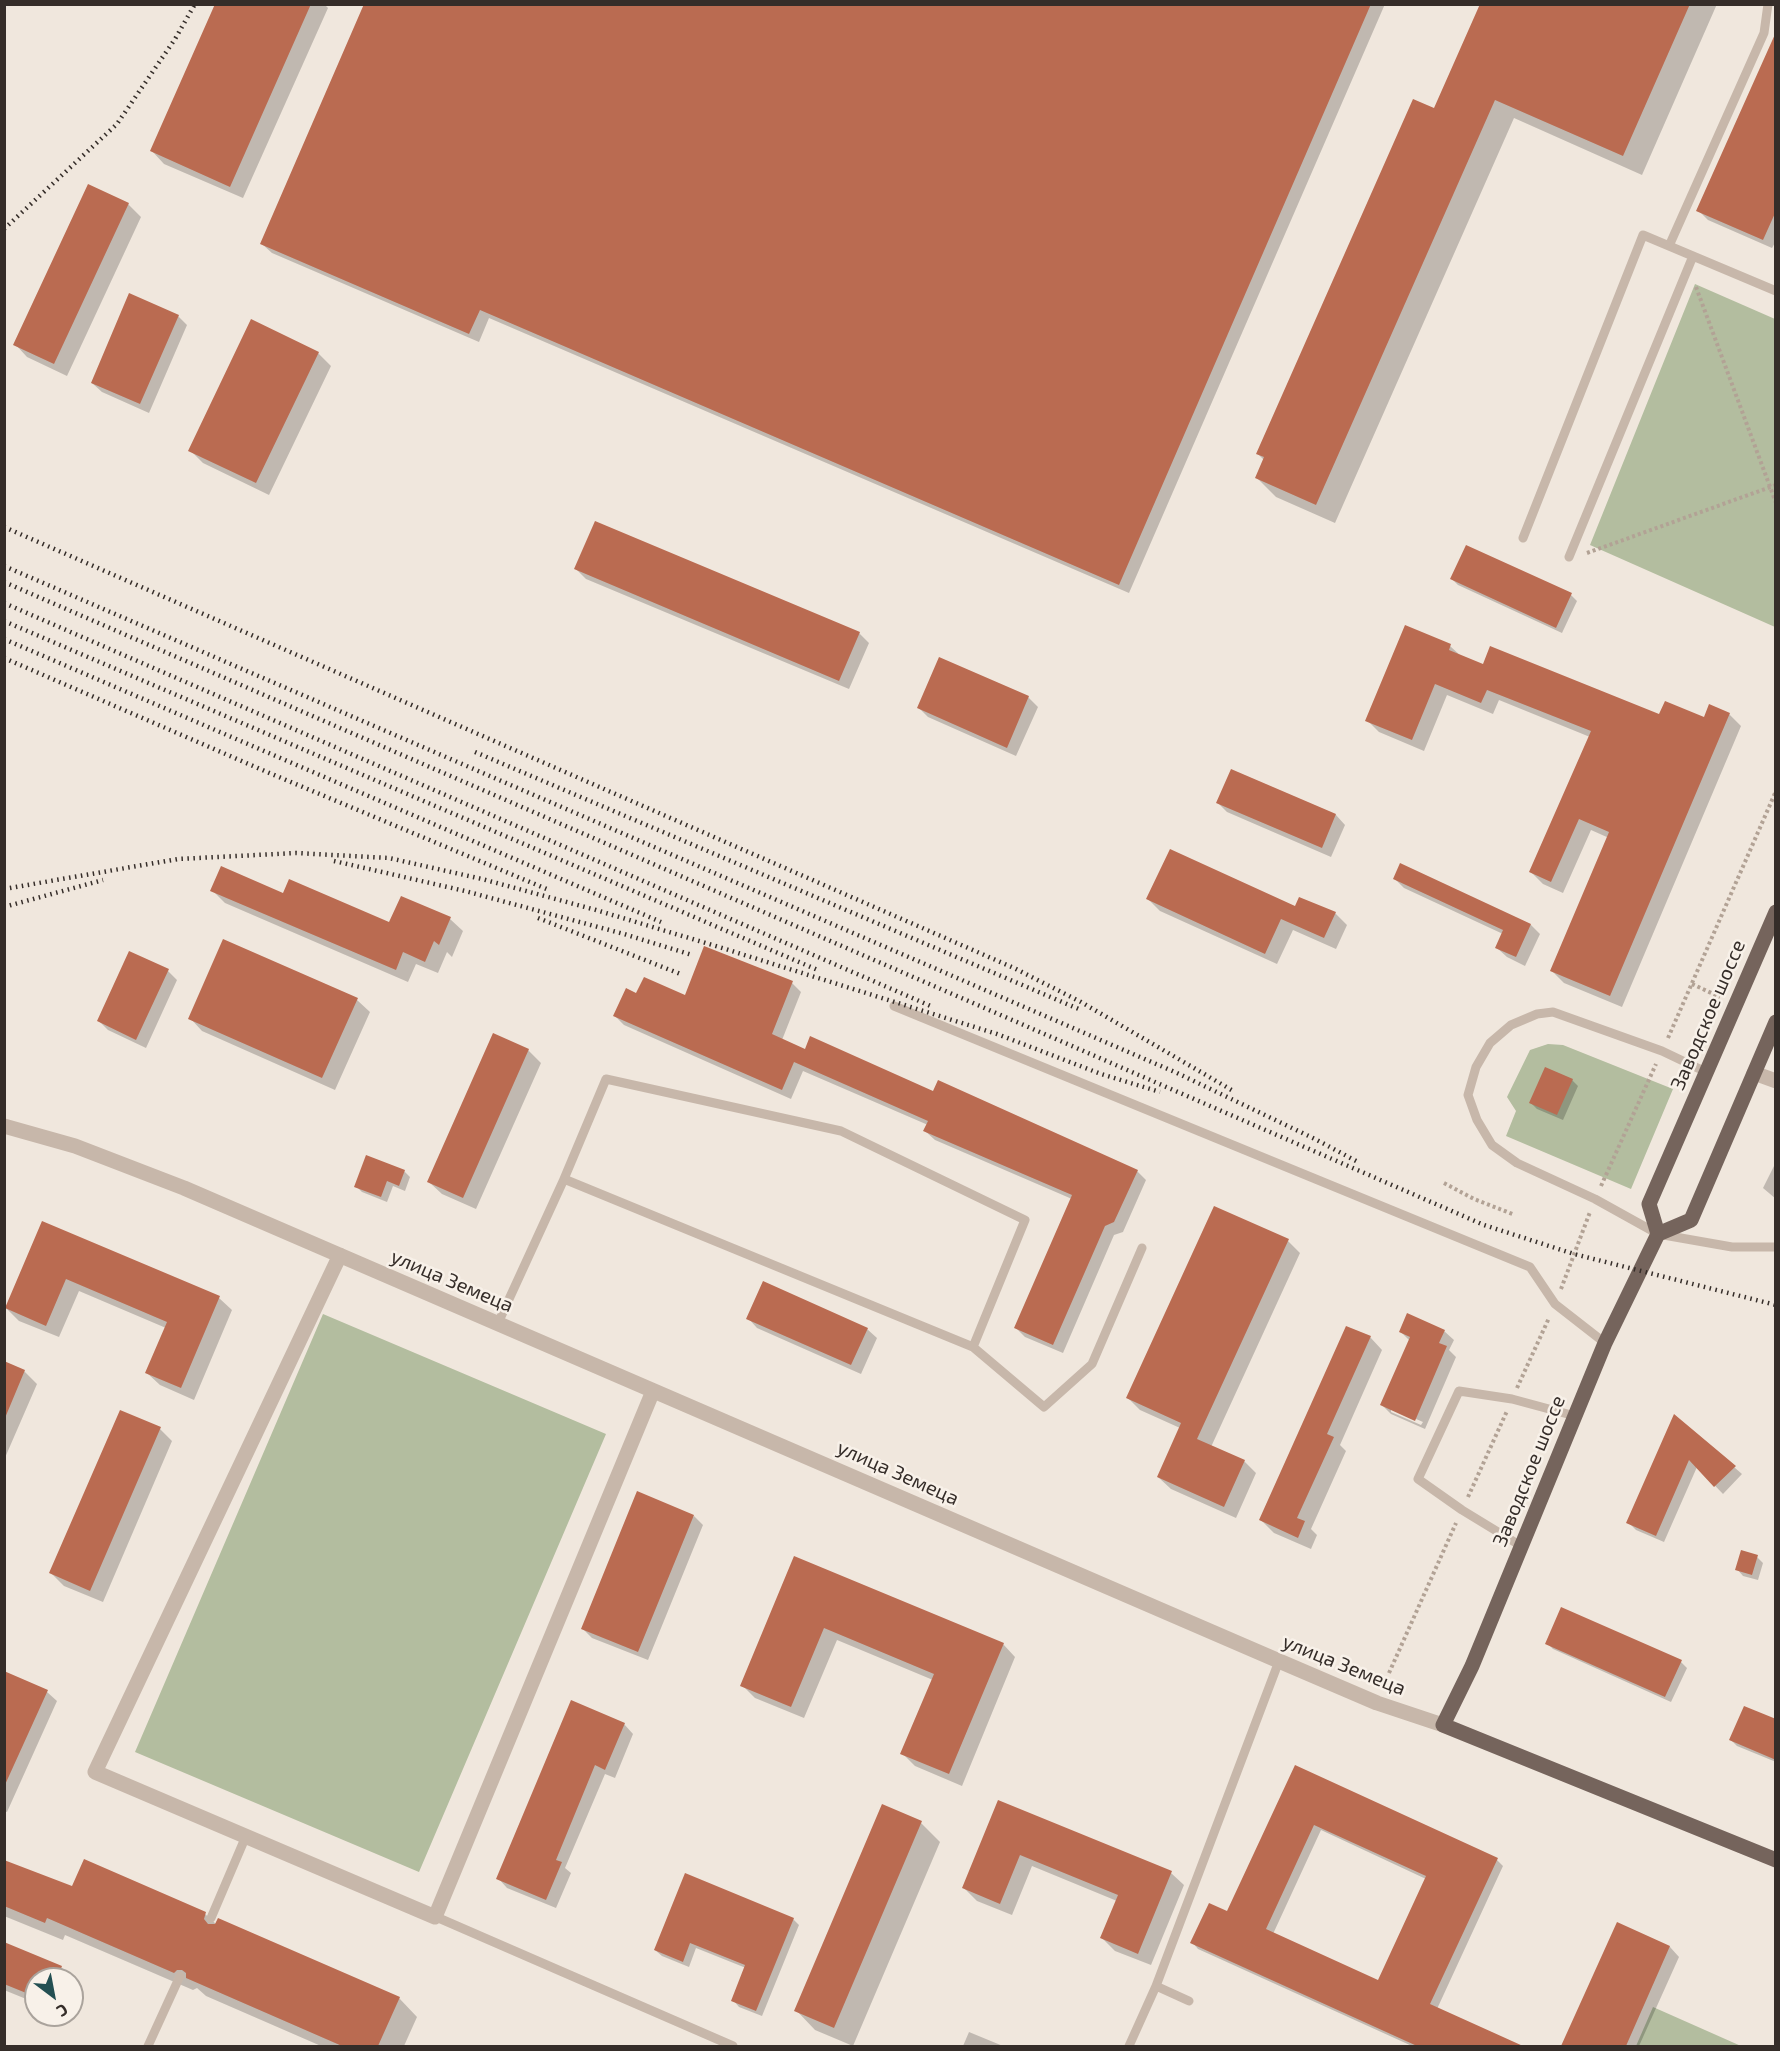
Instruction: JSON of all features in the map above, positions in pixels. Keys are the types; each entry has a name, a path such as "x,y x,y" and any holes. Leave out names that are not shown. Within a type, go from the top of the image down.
{"main road":[{"name":"Заводское шоссе","path":"1443,1725 1472,1666 1605,1342 1658,1234 1649,1204 1776,912"},
{"path":"1658,1234 1692,1220 1776,1022"},
{"name":"улица Земеца","path":"1443,1725 1776,1860"}],"street":[{"path":"1754,1073 1776,1081"},
{"name":"улица Земеца","path":"4,1126 75,1146 184,1188 1280,1662 1377,1703 1443,1725"},
{"path":"340,1255 94,1772 435,1917 653,1391"}],"lane":[{"path":"1670,246 1764,33 1768,4"},
{"path":"1523,538 1643,235 1776,291"},
{"path":"1569,557 1693,256"},
{"path":"894,1006 1530,1268 1555,1304 1605,1342"},
{"path":"1706,1072 1662,1051 1553,1012 1537,1014 1511,1025 1490,1043 1476,1067 1468,1095 1477,1119 1492,1145 1518,1163 1595,1199 1658,1234 1732,1247 1776,1247"},
{"path":"498,1323 564,1179 606,1079 841,1131 1025,1220 973,1347"},
{"path":"564,1179 973,1347 1044,1407 1092,1364 1142,1248"},
{"path":"1521,1546 1462,1510 1418,1479 1459,1390 1512,1399 1575,1416"},
{"path":"1130,2046 1156,1986 1280,1662"},
{"path":"211,1918 246,1836"},
{"path":"434,1916 732,2046"},
{"path":"148,2046 180,1976"},
{"path":"1156,1986 1189,2001"}],"path":[{"path":"1689,267 1776,503"},
{"path":"1584,555 1776,485"},
{"path":"1389,1673 1555,1304 1595,1199 1776,791"},
{"path":"1444,1182 1474,1199 1515,1215"}],"green space":[{"path":"1695,284 1775,319 1775,627 1590,545"},
{"path":"1548,1044 1563,1045 1673,1089 1631,1189 1506,1136 1516,1111 1507,1097 1530,1050"},
{"path":"323,1314 606,1434 419,1872 135,1752"},
{"path":"1653,2007 1741,2046 1636,2046"}],"building":[{"path":"215,4 311,4 230,187 150,151"},
{"path":"364,4 1371,4 1119,585 480,310 469,334 260,244"},
{"path":"1480,4 1690,4 1623,156 1495,100 1316,505 1255,478 1264,457 1256,454 1413,99 1434,108"},
{"path":"1776,32 1776,211 1763,240 1696,211"},
{"path":"88,184 129,203 54,364 13,345"},
{"path":"129,293 179,315 140,404 91,383"},
{"path":"251,319 319,352 256,483 188,451"},
{"path":"595,521 860,632 839,681 574,569"},
{"path":"1466,545 1572,593 1556,628 1450,579"},
{"path":"1405,625 1451,644 1449,650 1483,664 1490,646 1659,714 1665,701 1704,717 1709,704 1730,713 1610,996 1550,971 1609,832 1579,819 1551,882 1529,872 1591,731 1487,690 1481,703 1435,684 1412,740 1365,721"},
{"path":"939,657 1029,696 1007,748 917,708"},
{"path":"1231,769 1336,814 1322,848 1216,803"},
{"path":"1170,849 1295,906 1299,897 1336,912 1324,938 1281,919 1265,954 1146,899"},
{"path":"1400,863 1531,924 1516,957 1495,948 1503,930 1393,879"},
{"path":"221,866 283,893 289,879 389,922 401,896 451,917 439,945 434,941 425,962 403,952 396,970 210,891"},
{"path":"223,939 358,998 322,1078 188,1019"},
{"path":"704,946 793,981 772,1034 805,1049 810,1036 933,1091 938,1080 1138,1170 1114,1222 1105,1226 1053,1345 1014,1328 1072,1195 923,1131 928,1121 794,1062 782,1090 613,1016 626,988 636,993 644,977 685,995"},
{"path":"129,951 169,969 136,1040 97,1021"},
{"path":"493,1033 529,1049 463,1198 427,1182"},
{"path":"1545,1067 1573,1079 1557,1115 1529,1103"},
{"path":"366,1155 405,1170 399,1186 387,1181 381,1197 354,1187"},
{"path":"1214,1206 1289,1239 1197,1439 1245,1460 1224,1507 1157,1477 1181,1423 1126,1398"},
{"path":"42,1221 220,1296 181,1388 145,1373 167,1322 66,1279 46,1326 5,1308"},
{"path":"763,1281 868,1328 851,1365 746,1319"},
{"path":"1407,1313 1445,1330 1439,1343 1447,1346 1415,1421 1380,1405 1410,1337 1399,1332"},
{"path":"1346,1326 1371,1336 1327,1434 1334,1437 1297,1518 1305,1521 1298,1538 1259,1520"},
{"path":"4,1361 25,1370 5,1418 4,1418"},
{"path":"120,1410 161,1427 90,1591 49,1573"},
{"path":"1674,1414 1736,1466 1714,1487 1689,1460 1656,1536 1626,1523"},
{"path":"637,1491 694,1515 638,1652 581,1629"},
{"path":"1741,1550 1758,1555 1752,1575 1735,1570"},
{"path":"794,1556 1004,1643 949,1774 900,1754 934,1674 824,1628 791,1707 740,1686"},
{"path":"1561,1607 1682,1660 1665,1697 1545,1644"},
{"path":"4,1671 48,1690 4,1787"},
{"path":"571,1700 625,1723 605,1770 595,1765 556,1860 562,1862 546,1900 496,1879"},
{"path":"1744,1706 1776,1719 1776,1760 1729,1740"},
{"path":"1295,1765 1498,1858 1430,2004 1523,2046 1417,2046 1190,1943 1209,1903 1227,1911","holes":["1314,1825 1426,1876 1378,1980 1266,1929"]},
{"path":"998,1800 1172,1871 1138,1954 1100,1938 1118,1895 1020,1855 1000,1904 962,1888"},
{"path":"882,1804 922,1821 834,2028 794,2011"},
{"path":"84,1859 206,1912 204,1919 208,1924 215,1924 218,1918 400,1997 378,2046 342,2046 186,1978 186,1973 182,1970 174,1973 47,1918 45,1923 4,1906 4,1860 72,1886"},
{"path":"685,1873 794,1918 756,2011 731,2001 745,1965 690,1943 683,1962 654,1950"},
{"path":"1617,1922 1670,1946 1626,2046 1561,2046"},
{"path":"4,1942 62,1966 24,1967 24,1992 4,1984"}],"railway":[{"path":"4,229 117,124 175,39 195,4"},
{"path":"4,527 1014,968 1081,1002 1235,1092"},
{"path":"4,566 1177,1073 1358,1162"},
{"path":"4,582 1484,1225 1574,1254 1776,1305"},
{"path":"4,603 933,1007"},
{"path":"4,621 820,971"},
{"path":"4,639 661,922"},
{"path":"4,658 267,772 549,890"},
{"path":"475,752 1081,1010"},
{"path":"4,889 178,859 296,853 389,858 482,879 719,947 997,1034 1101,1074 1160,1092"},
{"path":"334,861 465,891 692,955"},
{"path":"4,907 103,880"},
{"path":"538,918 683,975"}]}
